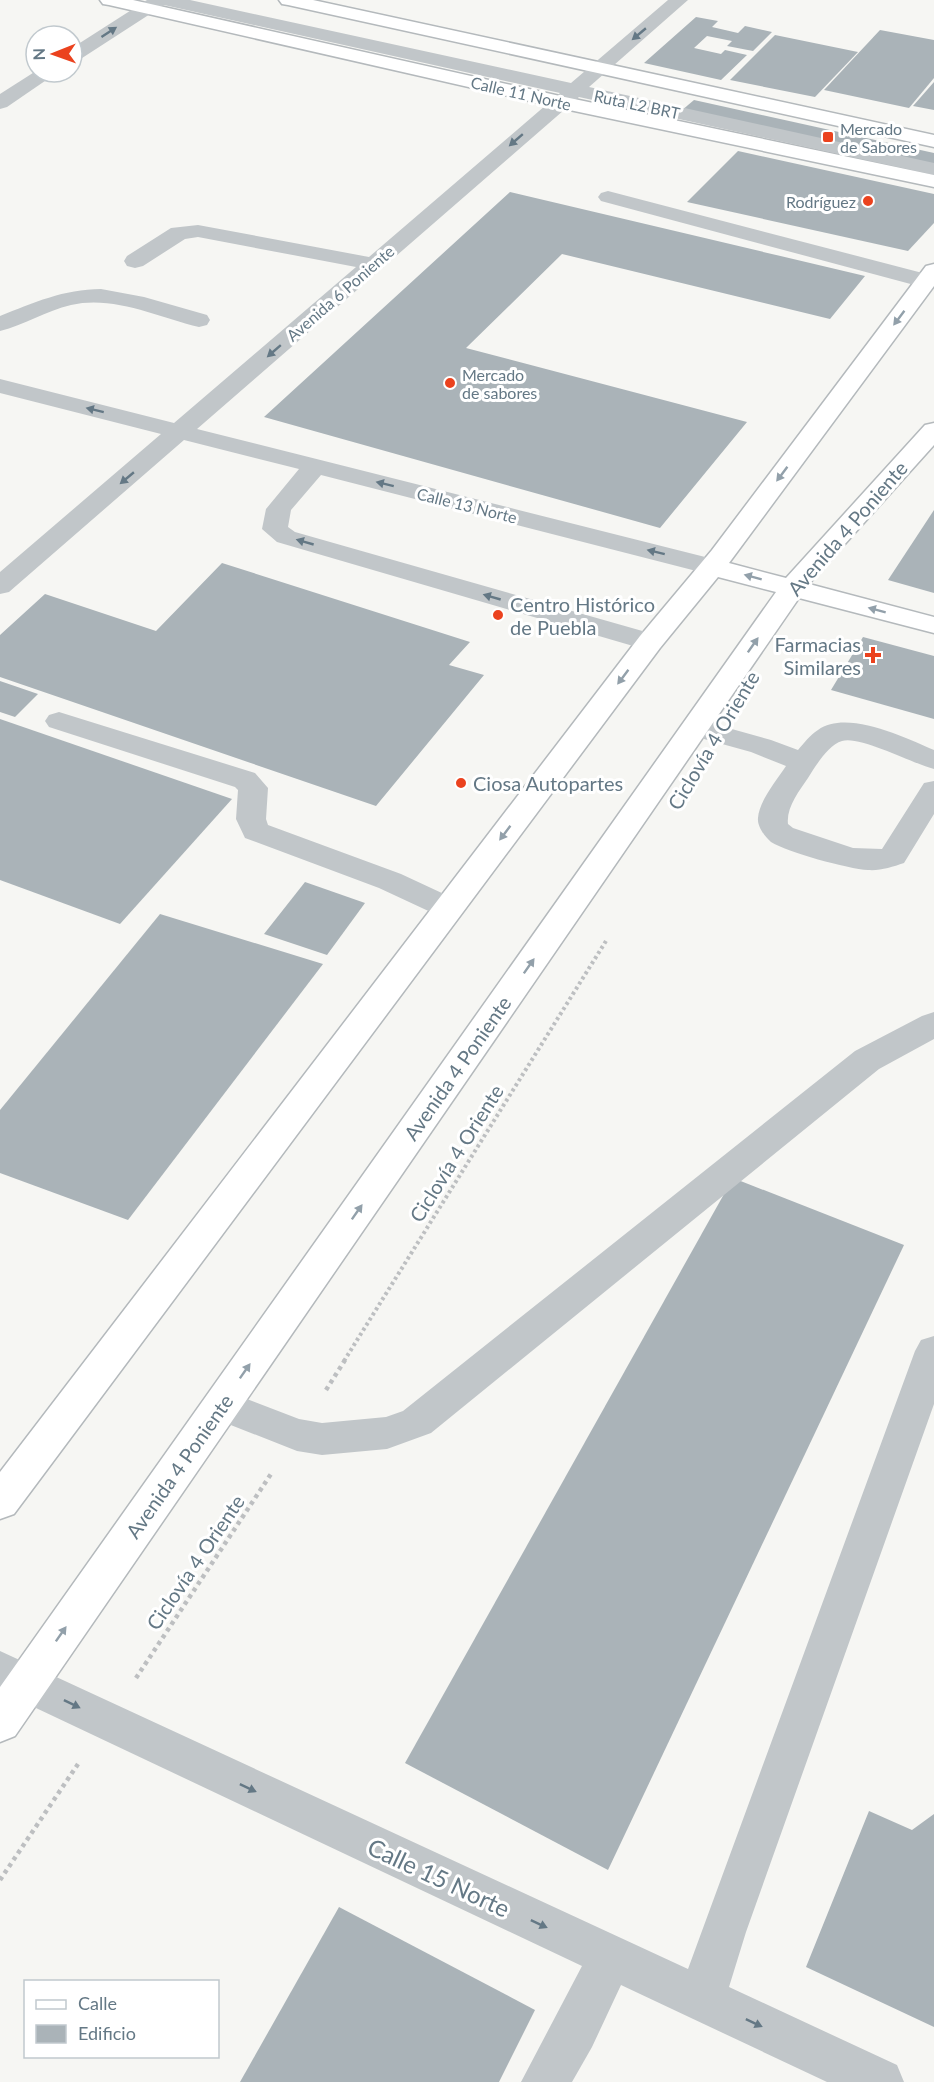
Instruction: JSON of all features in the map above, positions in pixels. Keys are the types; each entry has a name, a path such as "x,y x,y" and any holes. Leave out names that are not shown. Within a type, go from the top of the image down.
{"main road":[{"name":"Calle 11 Norte","path":"109,0 152,4 567,96 934,181"},
{"path":"288,0 595,71 934,141"},
{"path":"0,1502 650,642 712,567 931,278"},
{"name":"Avenida 4 Poniente","path":"0,1722 14,1676 221,1405 801,576 934,430"},
{"name":"Calle 13 Norte","path":"712,567 934,625"}],"street":[{"name":"Ruta L2 BRT","path":"165,0 567,96 934,169"},
{"name":"Ruta L2 BRT","path":"247,0 595,71 934,151"},
{"name":"Avenida 6 Poniente","path":"0,586 679,0"},
{"path":"84,48 152,4"},
{"path":"0,103 29,84"},
{"path":"608,197 931,278"},
{"path":"135,261 186,231 373,264"},
{"path":"0,324 69,299 89,296 107,297 199,320"},
{"name":"Calle 13 Norte","path":"0,386 712,567"},
{"path":"315,466 279,509 275,529 286,537 650,642"},
{"path":"59,721 245,780 253,788 251,819 256,831 390,881 448,908"},
{"path":"696,728 761,746 803,762"},
{"path":"934,760 857,732 838,732 827,735 803,762 773,816 774,827 782,835 861,860 882,861 893,856 934,790"},
{"path":"221,1405 297,1435 322,1439 387,1433 417,1422 867,1060 934,1024"},
{"path":"702,1999 723,1932 934,1351"},
{"name":"Calle 15 Norte","path":"14,1676 106,1722 880,2082"},
{"path":"545,2082 575,2030 610,1958"}],"path":[{"name":"Ciclovía 4 Oriente","path":"0,1880 297,1435 606,940"}],"building":[{"path":"696,17 718,21 712,27 738,33 745,26 772,32 753,51 727,46 732,41 707,36 694,48 721,54 725,50 747,55 721,80 644,63"},
{"path":"880,30 934,40 934,78 909,108 824,90"},
{"path":"775,35 858,52 815,97 730,80"},
{"path":"934,82 934,110 913,106"},
{"path":"694,100 934,153 934,167 681,111"},
{"path":"738,151 934,194 934,223 908,251 687,202"},
{"name":"Mercado de sabores","path":"510,192 865,276 830,319 562,254 466,348 747,422 660,528 264,417"},
{"path":"934,510 934,593 888,580"},
{"path":"222,563 470,642 449,665 484,675 376,806 0,677 0,635 45,594 156,631"},
{"path":"863,637 934,656 934,719 831,690"},
{"path":"0,681 38,694 15,717 0,712"},
{"path":"0,719 232,799 120,924 0,880"},
{"path":"305,882 365,903 327,955 264,934"},
{"path":"160,914 323,964 128,1220 0,1173 0,1110"},
{"path":"733,1178 904,1245 608,1870 405,1763"},
{"path":"869,1811 912,1830 934,1814 934,2027 806,1967"},
{"path":"339,1907 535,2010 499,2082 240,2082"}],"place":[{"name":"Mercado de Sabores","path":"828,137"},
{"name":"Rodríguez","path":"868,201"},
{"name":"Mercado de sabores","path":"450,383"},
{"name":"Centro Histórico de Puebla","path":"498,615"},
{"name":"Farmacias Similares","path":"873,655"},
{"name":"Ciosa Autopartes","path":"461,783"}]}
